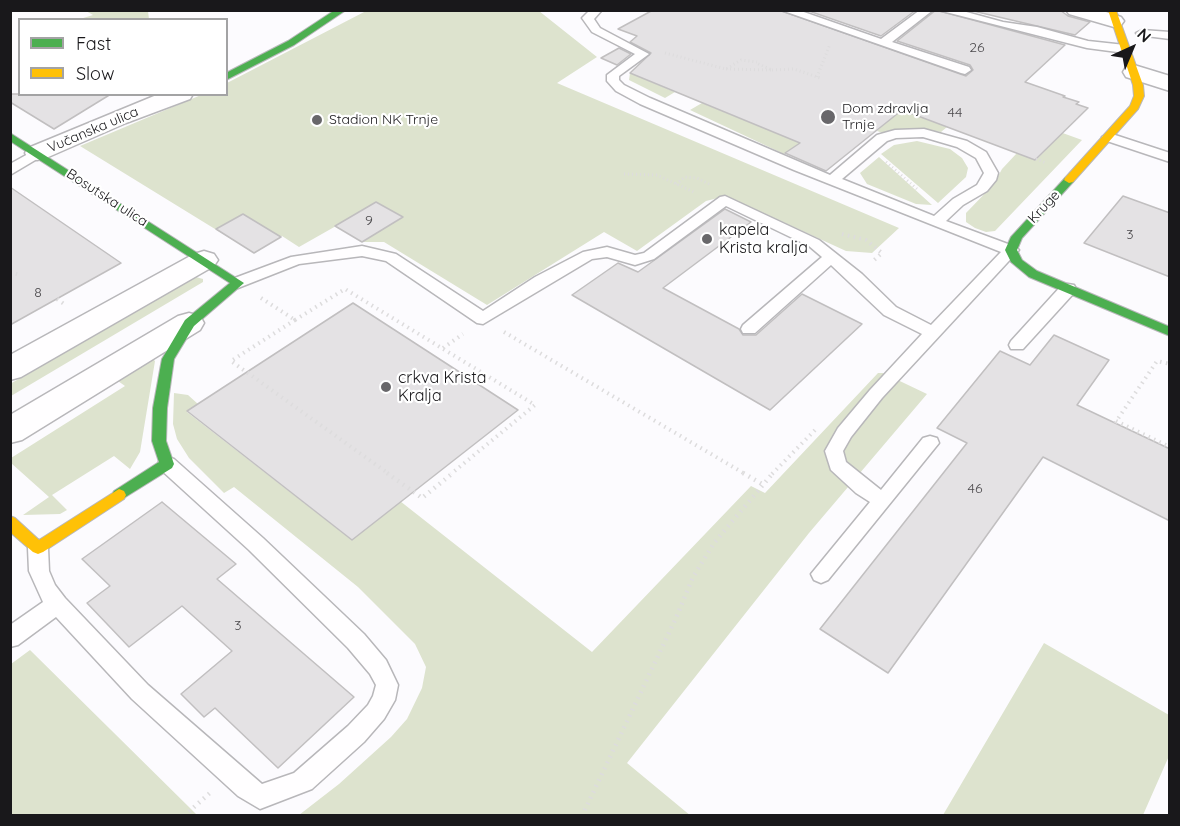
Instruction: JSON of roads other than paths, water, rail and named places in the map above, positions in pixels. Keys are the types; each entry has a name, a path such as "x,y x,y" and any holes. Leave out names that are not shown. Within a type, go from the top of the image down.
{"street":[{"path":"228,76 291,43 342,10"},
{"path":"1076,10 1113,16 1134,72 1139,96 1170,107"},
{"path":"1134,72 1170,84"},
{"name":"Vučanska ulica","path":"37,153 177,96"},
{"name":"Kruge","path":"1011,250 1017,237 1135,107 1139,96"},
{"name":"Bosutska ulica","path":"12,139 238,283"},
{"path":"1011,250 1013,258 1024,268 1170,332"},
{"path":"10,369 204,260"},
{"path":"10,431 189,323 238,283"},
{"path":"10,522 38,548 167,464 159,441 164,379 168,359 189,323"}],"lane":[{"path":"597,10 588,18 596,30 643,54 613,75 613,81 620,88 645,101 832,180 1011,250 876,394 844,433 834,451 838,465 863,488 883,501"},
{"path":"786,10 965,70"},
{"path":"883,43 927,10"},
{"path":"943,10 1037,30 1087,44 1125,49"},
{"path":"1142,33 1170,36"},
{"path":"832,180 882,138 895,134 924,133 962,144 981,155 991,173 989,180 982,188 958,202 936,222"},
{"path":"1109,137 1170,158"},
{"path":"10,171 37,153"},
{"path":"238,283 266,269 296,260 363,251 391,258 483,320 541,281 588,255 607,252 635,260 649,256 719,203 728,201 814,243 856,277 890,311 933,333"},
{"path":"749,329 831,257"},
{"path":"1017,345 1068,289"},
{"path":"820,574 930,443"},
{"path":"38,548 39,571 46,589 57,604 140,692 247,788 260,797 279,792 303,781 348,742 376,712 384,700 387,684 378,667 356,641 256,544 167,464"},
{"path":"10,638 57,604"}],"place":[{"name":"Dom zdravlja Trnje","path":"828,117"},
{"name":"Stadion NK Trnje","path":"317,120"},
{"name":"kapela Krista kralja","path":"707,239"},
{"name":"crkva Krista Kralja","path":"386,387"}]}
